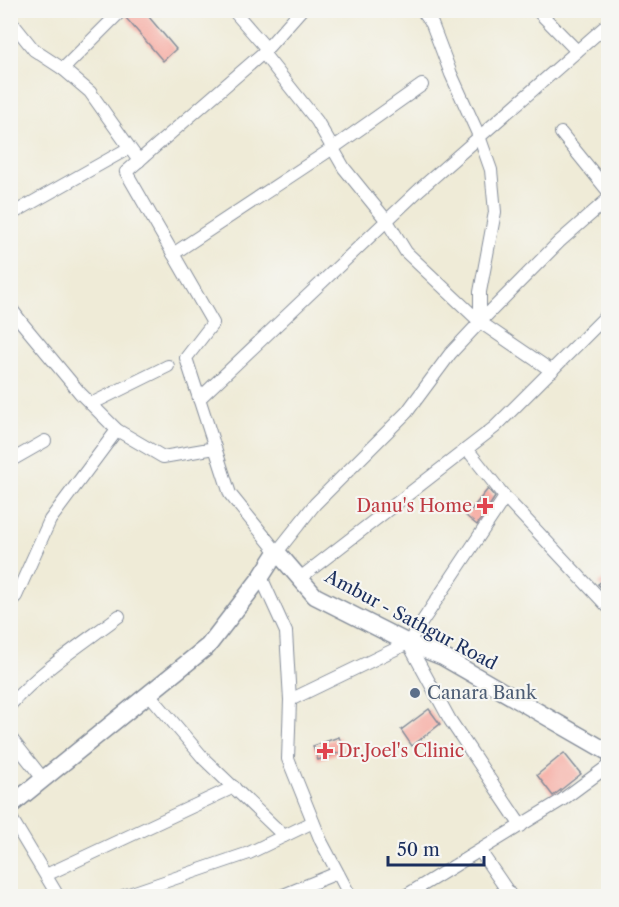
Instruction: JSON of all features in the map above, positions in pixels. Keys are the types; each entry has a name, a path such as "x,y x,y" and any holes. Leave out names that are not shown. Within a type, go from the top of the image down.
{"main road":[{"path":"10,807 208,646 278,552"},
{"name":"Ambur - Sathgur Road","path":"278,552 315,596 408,643 443,657 606,747"}],"street":[{"path":"63,69 122,10"},
{"path":"233,10 317,121 344,168 387,221 406,252 480,322 552,371"},
{"path":"301,10 265,51 126,172 213,323 186,358 230,494 278,552 315,504 406,412 450,354 480,322 559,242 609,199"},
{"path":"422,10 432,24 491,170 495,212 480,292 480,322"},
{"path":"537,10 578,51"},
{"path":"10,20 34,50 63,69 90,92 139,161"},
{"path":"199,399 479,136 578,51 606,30"},
{"path":"173,254 422,86"},
{"path":"561,134 609,191"},
{"path":"10,215 129,148"},
{"path":"10,307 91,404 117,430 163,457 215,448"},
{"path":"300,578 495,427 609,314"},
{"path":"10,330 22,323"},
{"path":"91,404 168,366"},
{"path":"10,603 16,596 50,520 117,430"},
{"path":"10,461 45,441"},
{"path":"467,449 505,497 609,607"},
{"path":"290,700 408,643 505,497"},
{"path":"261,577 286,632 290,700 288,759 313,822 350,897"},
{"path":"10,705 42,675 119,616"},
{"path":"408,643 450,720 521,826"},
{"path":"149,694 205,760 284,836"},
{"path":"10,737 44,780"},
{"path":"405,897 562,800 609,766"},
{"path":"46,875 234,787"},
{"path":"10,816 58,897"},
{"path":"123,897 249,853 313,822"},
{"path":"480,851 511,897"},
{"path":"281,897 338,873"}],"building":[{"path":"131,10 143,10 176,49 163,61 126,18"},
{"path":"488,489 495,497 477,525 466,516"},
{"path":"609,576 609,595 598,584"},
{"path":"429,709 440,724 412,746 401,730"},
{"path":"339,737 344,751 318,760 313,746"},
{"path":"564,753 581,774 553,796 537,775"}],"place":[{"name":"Danu's Home","path":"485,506"},
{"name":"Canara Bank","path":"415,693"},
{"name":"Dr.Joel's Clinic","path":"325,751"}]}
